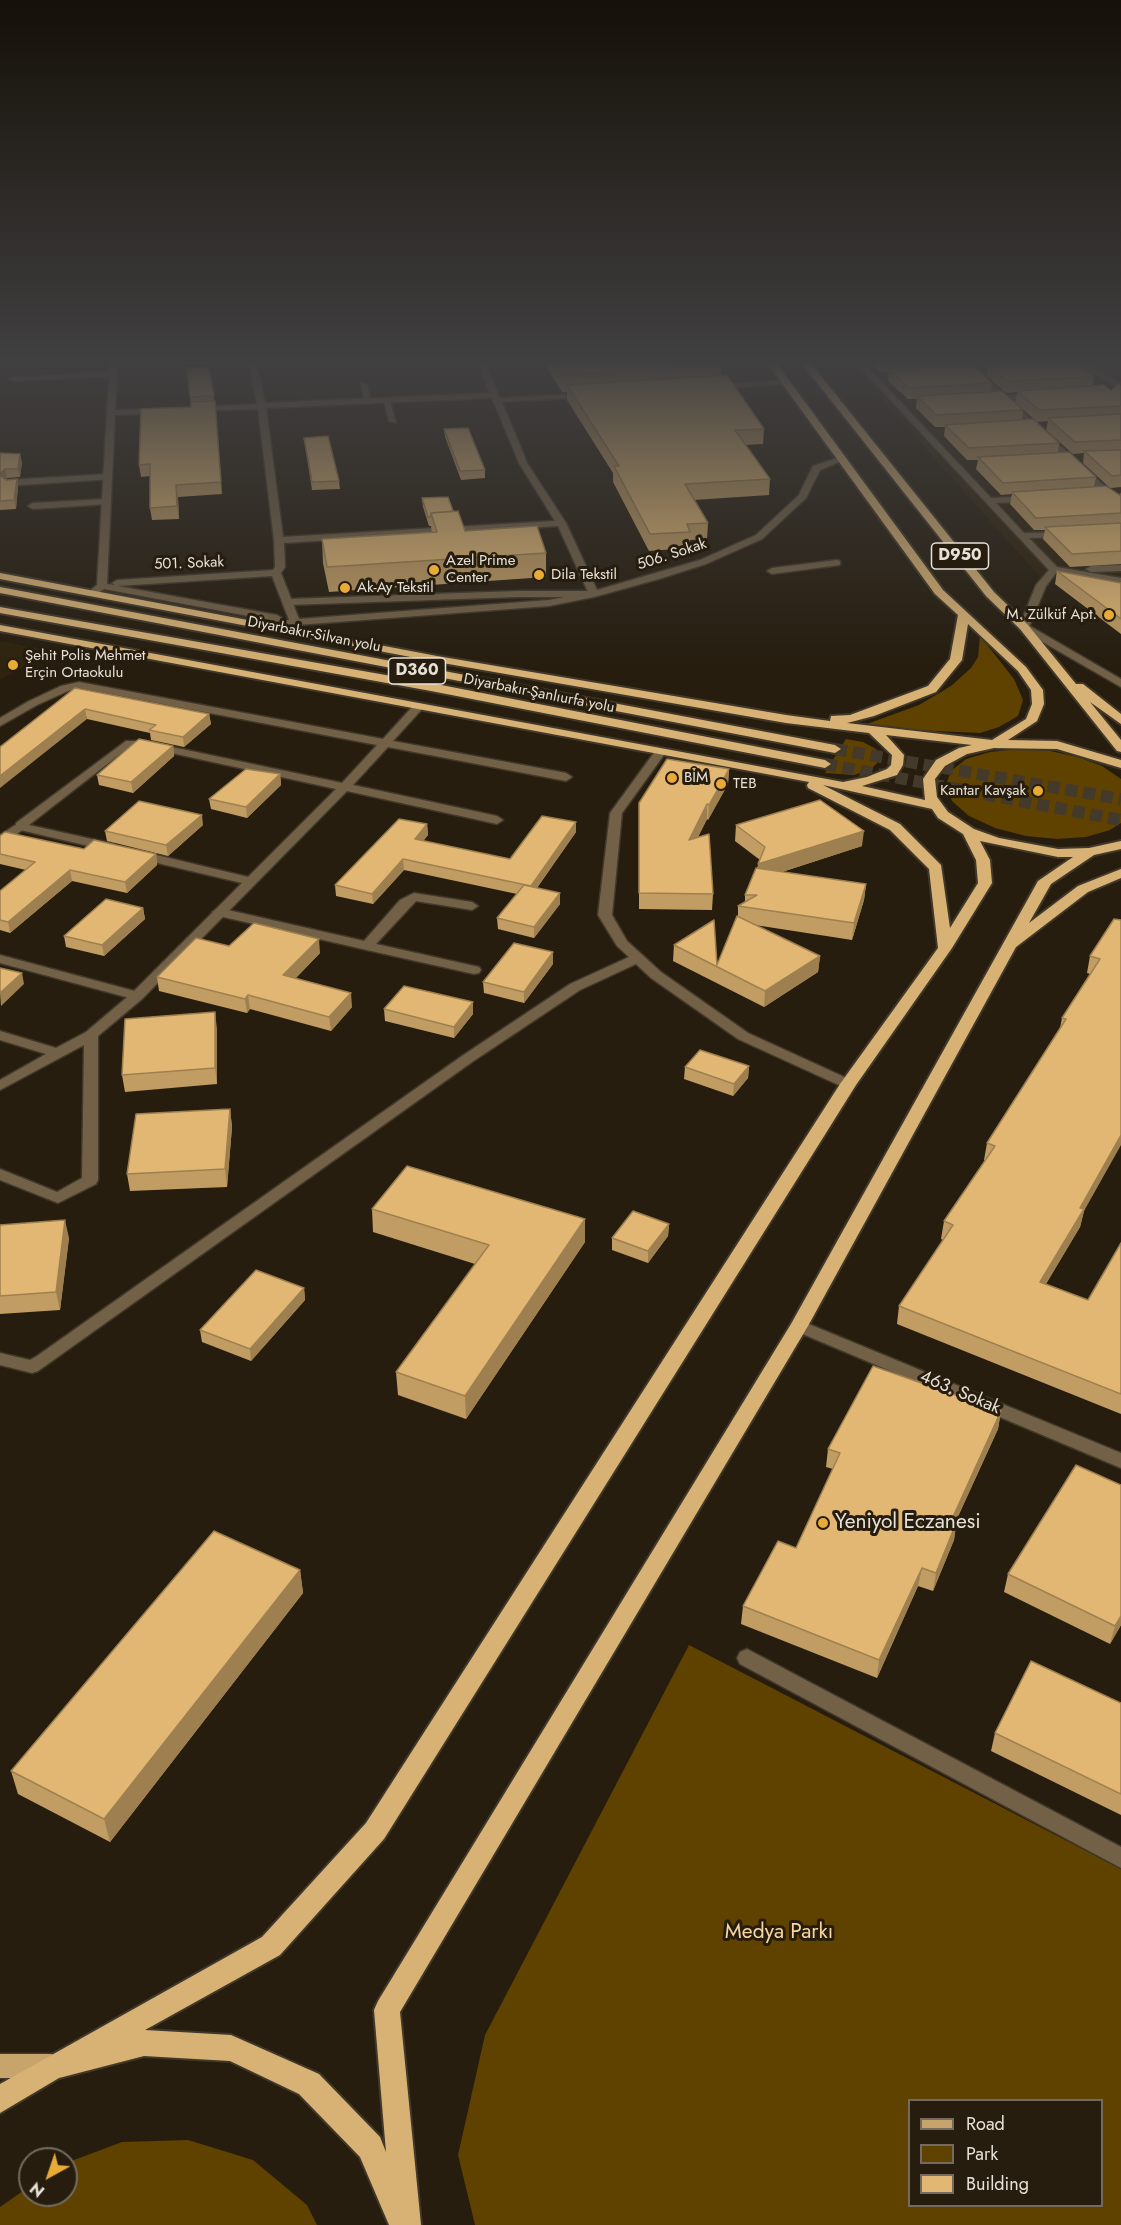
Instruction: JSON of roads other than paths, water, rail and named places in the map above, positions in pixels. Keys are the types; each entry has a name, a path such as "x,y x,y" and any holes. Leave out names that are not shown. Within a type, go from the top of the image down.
{"highway":[{"name":"D950","path":"843,464 939,592 999,646 1037,690 1038,704 1031,721 994,744"},
{"name":"D950","path":"886,464 990,594 1024,627 1121,748"},
{"path":"0,576 437,659 786,719 994,744 1057,745 1088,752 1121,764"},
{"name":"Diyarbakır-Silvan yolu","path":"0,588 835,749"},
{"name":"Diyarbakır-Şanlıurfa yolu","path":"0,610 431,687 825,764"},
{"path":"786,719 851,718 896,705 932,689 956,660 964,615"},
{"path":"0,617 138,636"},
{"path":"0,628 417,708 790,774 936,806"},
{"path":"1059,672 1121,720"},
{"path":"842,785 870,781 892,772 897,765 898,755 891,745 874,731"},
{"path":"994,744 963,751 940,763 929,779 930,797 944,815 969,832 1026,850 1089,852 1121,845"},
{"path":"790,774 895,827 936,868 945,948"},
{"path":"0,2099 54,2066 271,1946 375,1831 848,1084 945,948 985,883 983,860 969,832"},
{"path":"405,2225 387,2010 799,1326 1045,880 1089,852"},
{"path":"1004,954 1040,921 1083,888 1121,873"},
{"path":"54,2066 144,2043 231,2048 309,2084 370,2147 405,2225"}],"main road":[{"path":"0,2066 54,2066"}],"street":[{"path":"102,586 108,464"},
{"path":"269,464 279,540 280,567 276,573 295,621"},
{"path":"288,602 518,594 594,594 561,523 524,464"},
{"name":"506. Sokak","path":"258,625 549,603 594,594 703,562 759,537 803,496 816,468 828,464"},
{"path":"1075,464 1121,506"},
{"path":"956,466 968,466"},
{"path":"956,466 1054,570 1121,581"},
{"path":"7,483 108,477"},
{"path":"1095,494 1121,492"},
{"path":"989,501 1036,498"},
{"path":"33,506 106,502"},
{"path":"279,540 561,523"},
{"path":"1022,536 1077,533"},
{"path":"772,571 837,563"},
{"path":"1121,568 1054,570 1041,585 1024,627 1121,684"},
{"name":"501. Sokak","path":"102,586 130,580 224,578 276,573"},
{"path":"91,594 102,586 295,621"},
{"path":"0,723 64,688 79,685 566,777"},
{"path":"0,1086 92,1035 137,996 344,788 417,708"},
{"path":"0,841 126,744 144,744 497,820"},
{"path":"660,752 616,813 605,915 622,944 656,975 743,1036 848,1084"},
{"path":"20,826 250,881"},
{"path":"367,946 405,903 414,897 472,906"},
{"path":"219,912 474,970"},
{"path":"0,1359 32,1366 43,1360 466,1059 575,987 637,958"},
{"path":"0,959 137,996"},
{"path":"0,1035 56,1053"},
{"path":"0,1174 58,1198 90,1180 92,1035"},
{"name":"463. Sokak","path":"799,1326 1121,1461"},
{"path":"747,1658 1121,1858"}],"tunnel":[{"path":"835,749 1121,799"},
{"path":"825,764 1121,820"}],"place":[{"name":"Azel Prime Center","path":"434,570"},
{"name":"Dila Tekstil","path":"539,575"},
{"name":"Ak-Ay Tekstil","path":"345,588"},
{"name":"M. Zülküf Apt.","path":"1109,615"},
{"name":"Şehit Polis Mehmet Erçin Ortaokulu","path":"13,665"},
{"name":"BİM","path":"672,778"},
{"name":"TEB","path":"721,784"},
{"name":"Kantar Kavşak","path":"1038,791"},
{"name":"Yeniyol Eczanesi","path":"823,1523"}],"park label":[{"name":"Medya Parkı","path":"779,1933"}]}
